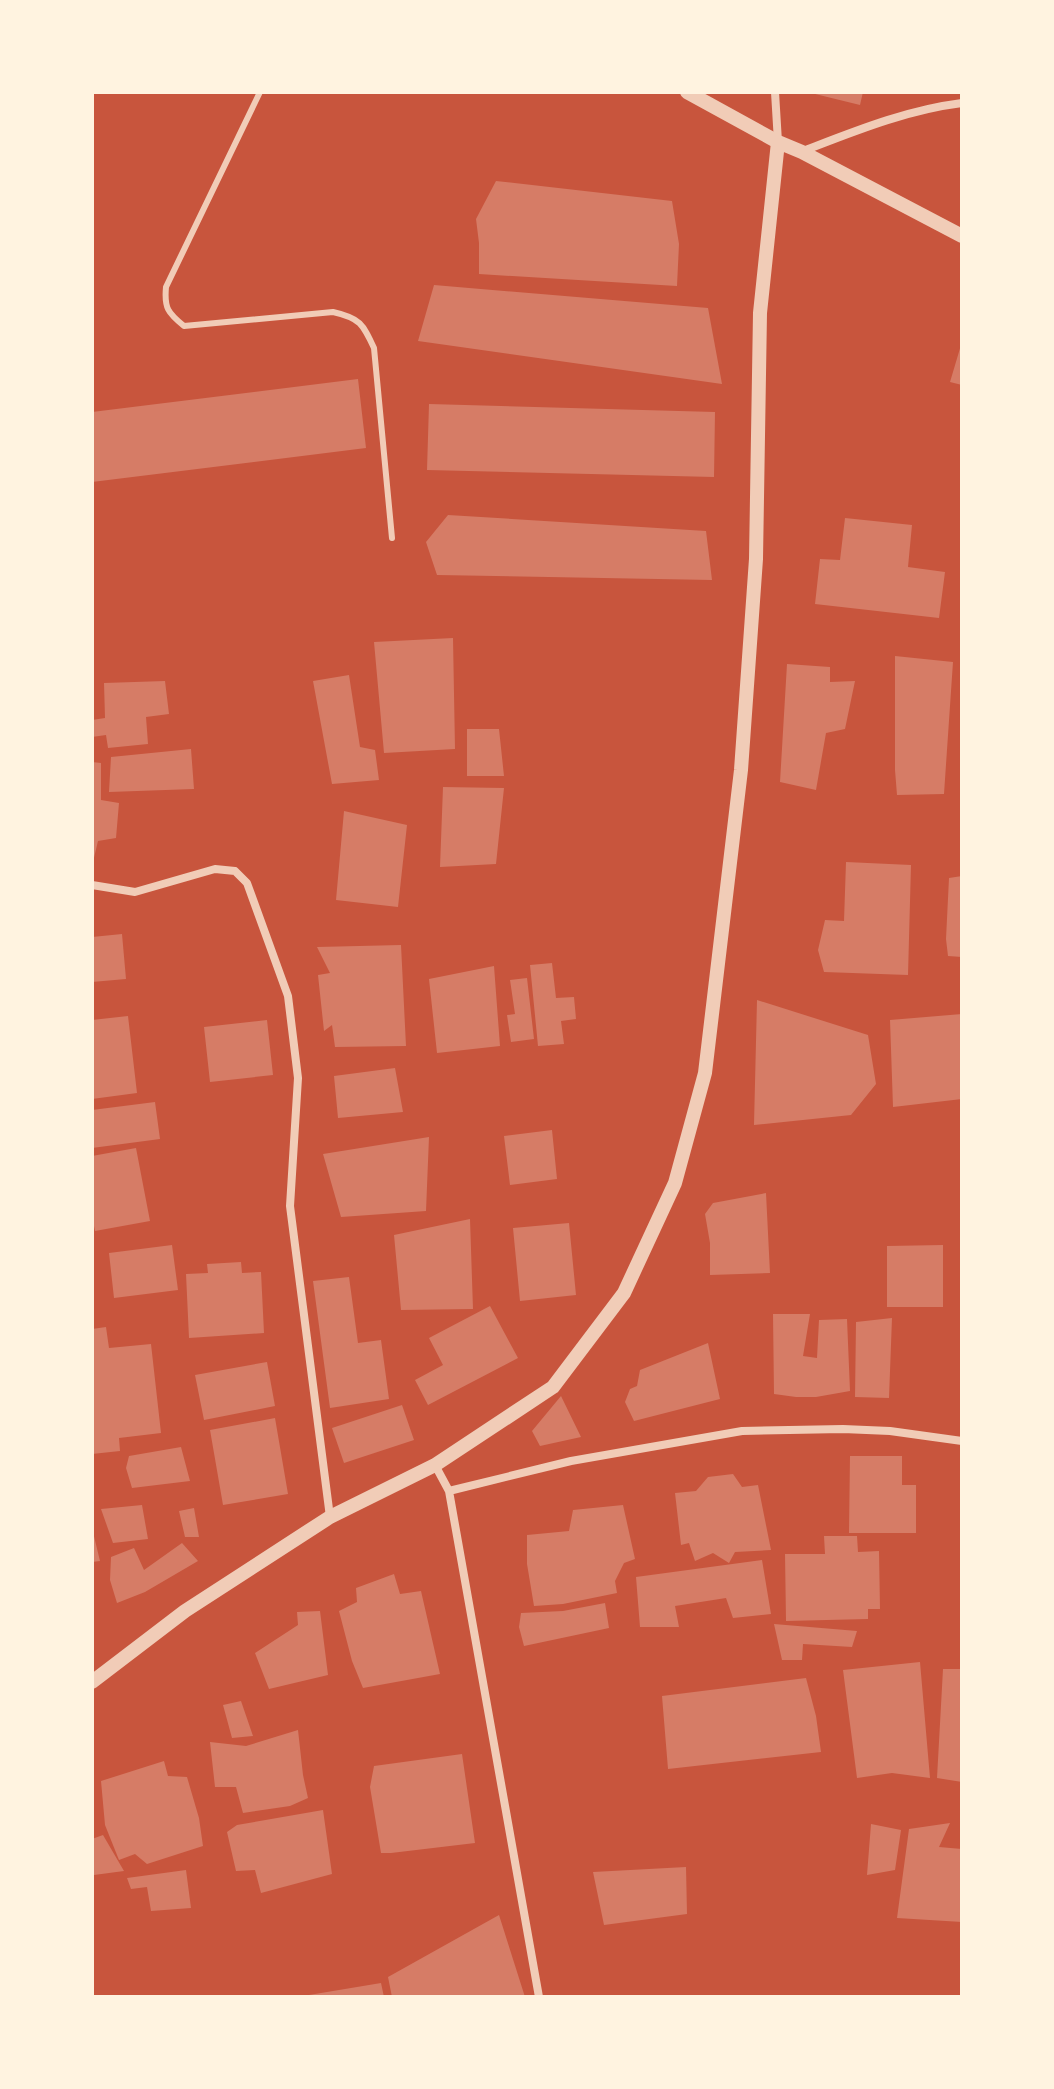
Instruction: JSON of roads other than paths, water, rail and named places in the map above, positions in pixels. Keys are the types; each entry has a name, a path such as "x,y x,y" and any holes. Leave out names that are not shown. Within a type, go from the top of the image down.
{"street":[{"path":"687,92 962,236"},
{"path":"92,1682 185,1611 330,1517 435,1465 553,1387 624,1293 675,1183 705,1073 741,770 756,559 760,313 778,142 775,92"},
{"path":"802,152 880,121 962,103"},
{"path":"92,885 135,892 215,869 235,871 247,883 288,996 298,1078 290,1206 330,1517"},
{"path":"449,1491 571,1461 742,1431 890,1431 962,1441"},
{"path":"435,1465 449,1491 539,1997"}],"lane":[{"path":"260,92 166,287 165,304 172,316 184,326 333,312 352,316 364,326 374,348 392,538"}]}
